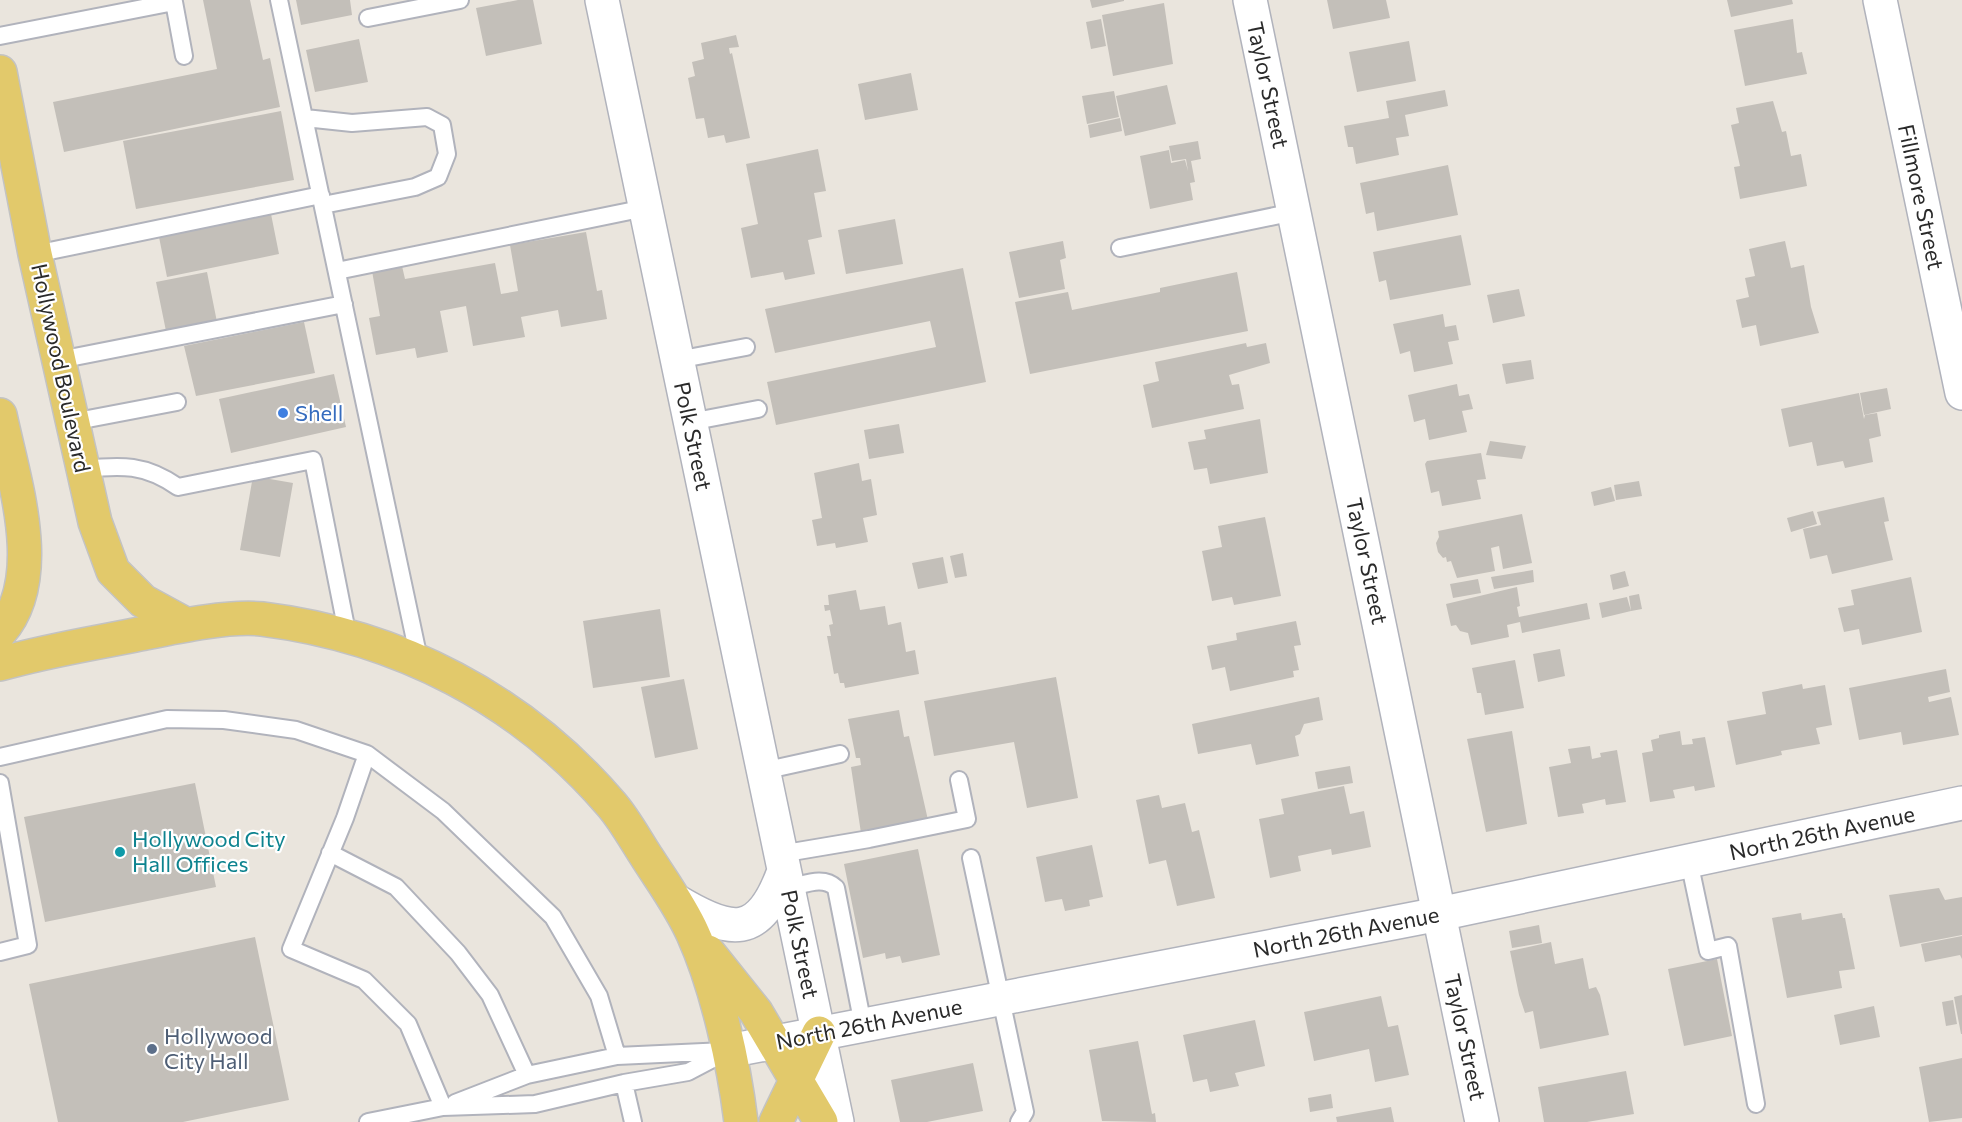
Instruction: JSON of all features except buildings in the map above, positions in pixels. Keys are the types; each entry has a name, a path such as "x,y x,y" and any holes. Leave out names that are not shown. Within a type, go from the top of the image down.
{"main road":[{"name":"Hollywood Boulevard","path":"0,72 34,248 95,522 113,571 143,601 187,625"},
{"path":"0,203 34,248"},
{"path":"0,415 26,542 23,585 0,632"},
{"path":"0,663 45,651 187,625 260,619 348,637 419,659 458,679 517,716 569,760 613,806 676,901 694,935 712,989 737,1088 741,1122"},
{"path":"694,935 756,1012 776,1042 821,1122"},
{"path":"776,1122 819,1033"}],"street":[{"name":"Polk Street","path":"602,0 837,1122"},
{"name":"Taylor Street","path":"1250,0 1482,1122"},
{"name":"Fillmore Street","path":"1880,0 1962,393"},
{"name":"North 26th Avenue","path":"728,1051 1439,914 1962,803"},
{"name":"Polk Street","path":"676,901 710,921 731,926 752,921 764,912 774,898 784,871"}],"lane":[{"path":"279,0 419,659"},
{"path":"368,18 460,0"},
{"path":"0,36 174,2 184,56"},
{"path":"34,248 322,200 415,187 438,177 447,154 442,125 427,117 352,123 305,118"},
{"path":"337,271 645,208"},
{"path":"1120,248 1294,212"},
{"path":"59,360 344,304"},
{"path":"677,360 746,347"},
{"path":"72,422 177,402"},
{"path":"690,422 758,409"},
{"path":"83,469 135,468 158,473 178,487 313,460 348,637"},
{"path":"0,757 167,718 224,720 296,730 366,754 443,811 552,917 599,996 617,1056"},
{"path":"366,754 330,853 291,949 364,980 408,1024 443,1107"},
{"path":"763,771 840,754"},
{"path":"784,871 869,839 967,819 959,780"},
{"path":"0,783 28,945 0,952"},
{"path":"330,853 396,887 458,953 490,994 527,1075"},
{"path":"971,858 1025,1112 1019,1122"},
{"path":"1689,861 1708,951 1728,946 1756,1104"},
{"path":"784,871 830,882 836,888 863,1025"},
{"name":"North 26th Avenue","path":"443,1107 527,1075 617,1056 728,1051"},
{"name":"North 26th Avenue","path":"368,1122 443,1107 535,1104 624,1083 688,1072 728,1051"},
{"path":"624,1083 633,1122"}],"place":[{"name":"Shell","path":"283,413"},
{"name":"Hollywood City Hall Offices","path":"120,852"},
{"name":"Hollywood City Hall","path":"152,1049"}]}
